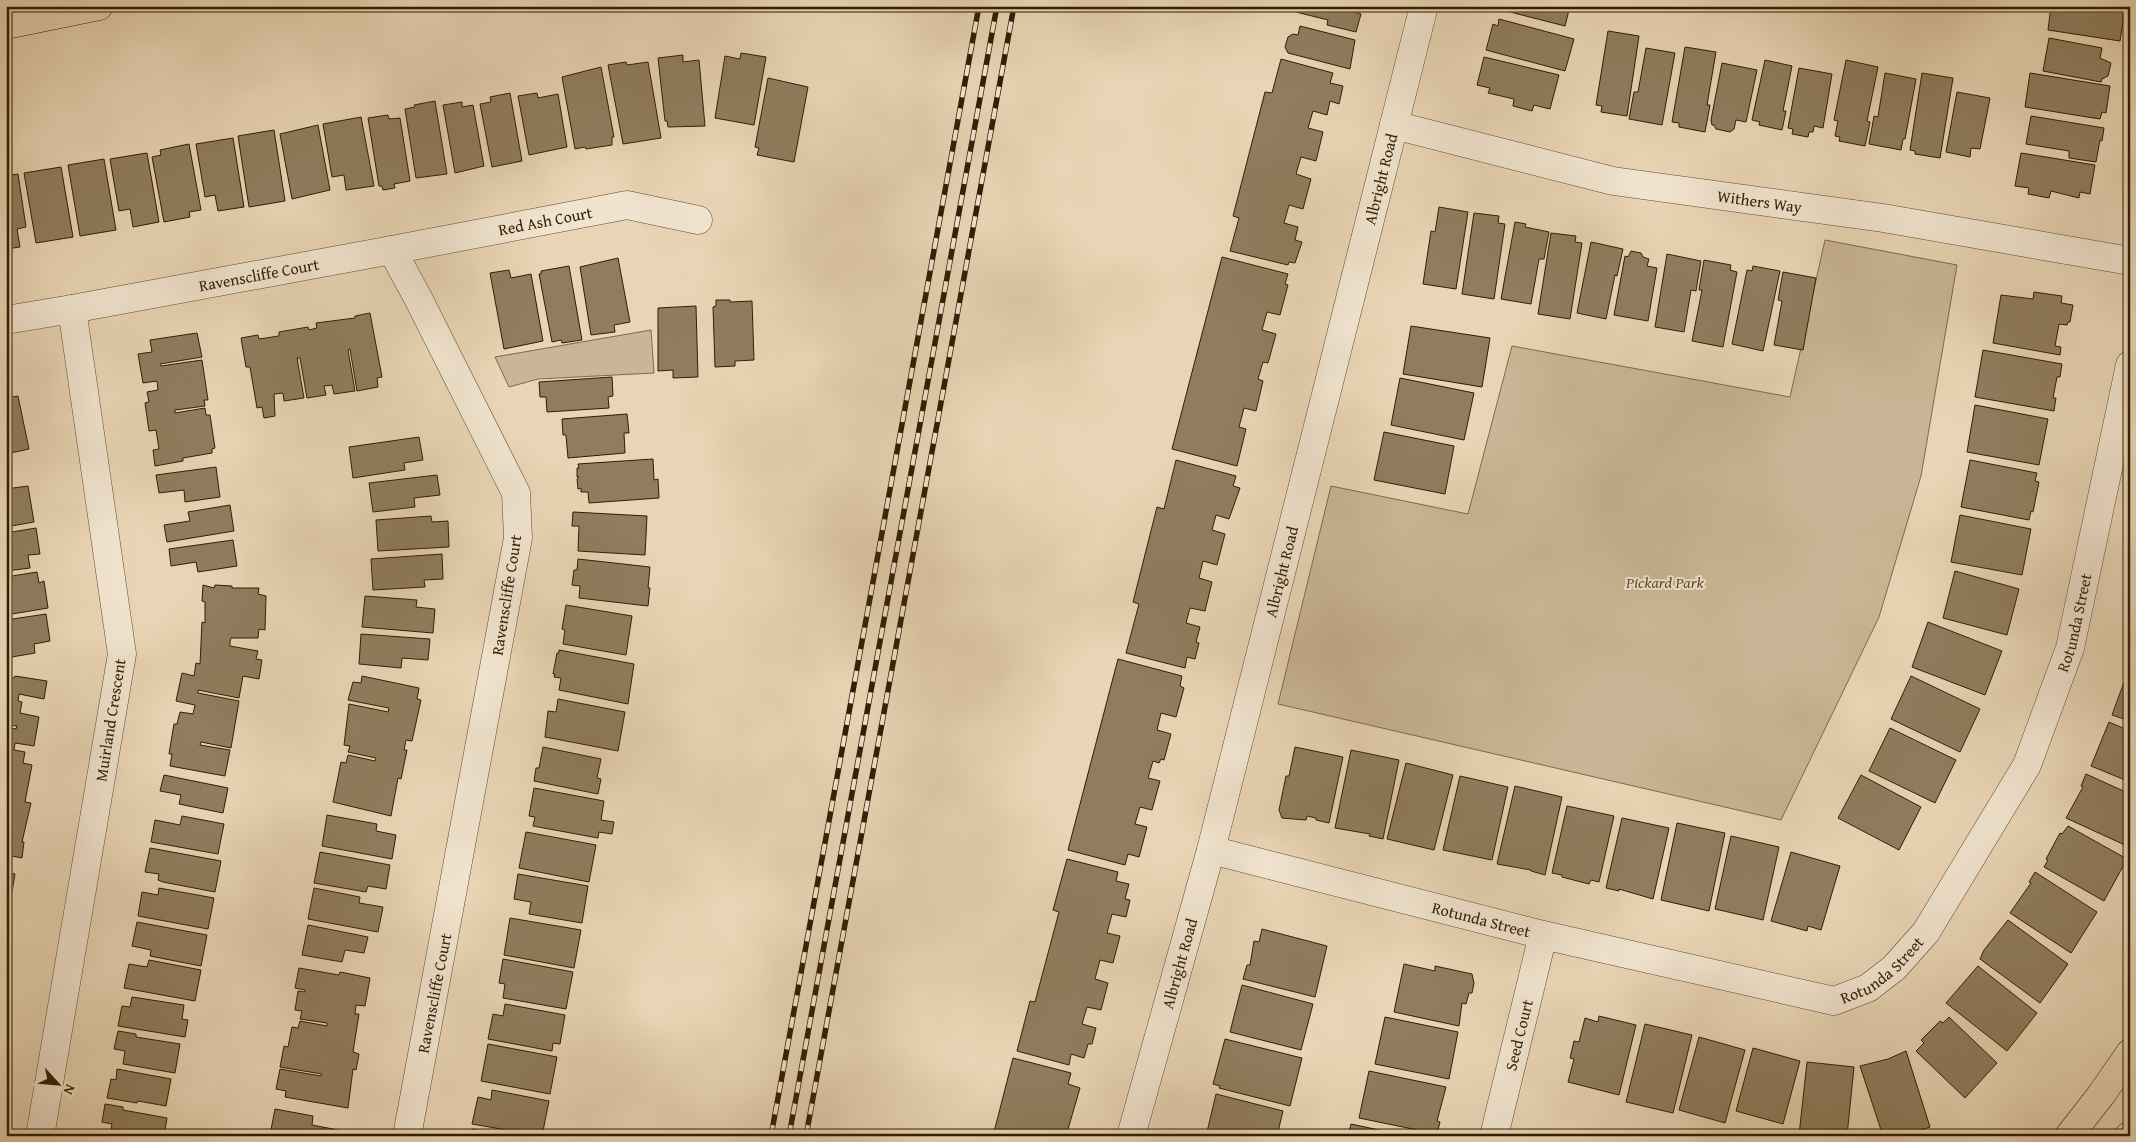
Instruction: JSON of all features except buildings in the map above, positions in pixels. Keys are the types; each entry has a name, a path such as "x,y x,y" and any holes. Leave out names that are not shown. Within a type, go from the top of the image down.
{"main road":[{"path":"6,25 99,6"},
{"path":"2068,1136 2101,1095 2130,1053"}],"street":[{"name":"Albright Road","path":"1131,1136 1211,850 1424,6"},
{"name":"Withers Way","path":"1394,125 1613,182 1882,218 2130,261"},
{"name":"Red Ash Court","path":"392,250 627,205 698,220"},
{"name":"Ravenscliffe Court","path":"72,309 392,250 516,493 518,538 407,1136"},
{"path":"6,320 72,309"},
{"name":"Muirland Crescent","path":"40,1136 122,654 72,309"},
{"name":"Rotunda Street","path":"1211,850 1543,935 1834,1001 1868,988 1894,968 1926,932 2027,764 2070,648 2130,365"},
{"name":"Seed Court","path":"1494,1136 1543,935"}],"green space":[{"name":"Pickard Park","path":"1825,240 1957,265 1921,476 1879,617 1781,820 1278,704 1331,486 1468,514 1512,346 1790,397"},
{"path":"651,330 654,373 538,379 509,387 495,357"}],"railway":[{"path":"771,1136 979,6"},
{"path":"789,1136 997,6"},
{"path":"806,1136 1014,6"}]}
